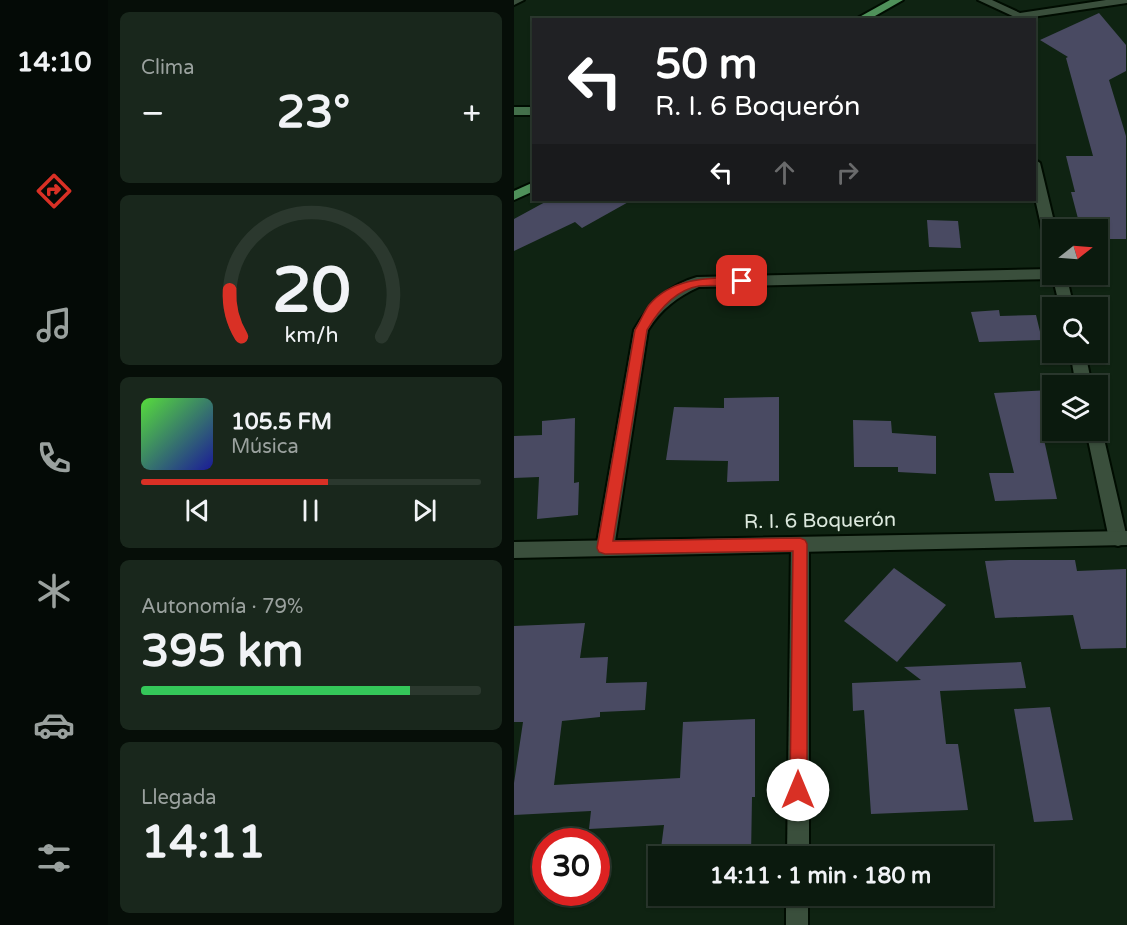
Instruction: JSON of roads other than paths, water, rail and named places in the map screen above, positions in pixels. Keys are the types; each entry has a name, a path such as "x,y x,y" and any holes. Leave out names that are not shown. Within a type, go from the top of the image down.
{"main road":[{"path":"863,18 898,0"},
{"path":"514,111 532,111"},
{"path":"514,196 532,187"}],"street":[{"path":"514,2 519,0"},
{"path":"983,0 1019,16 1125,0"},
{"path":"1036,172 1047,219"},
{"path":"605,548 641,330 654,308 676,291 697,282 1042,274"},
{"path":"1097,441 1122,538"},
{"name":"R. I. 6 Boquerón","path":"514,550 1122,538"},
{"path":"798,846 800,544"},
{"path":"797,906 797,925"}]}
